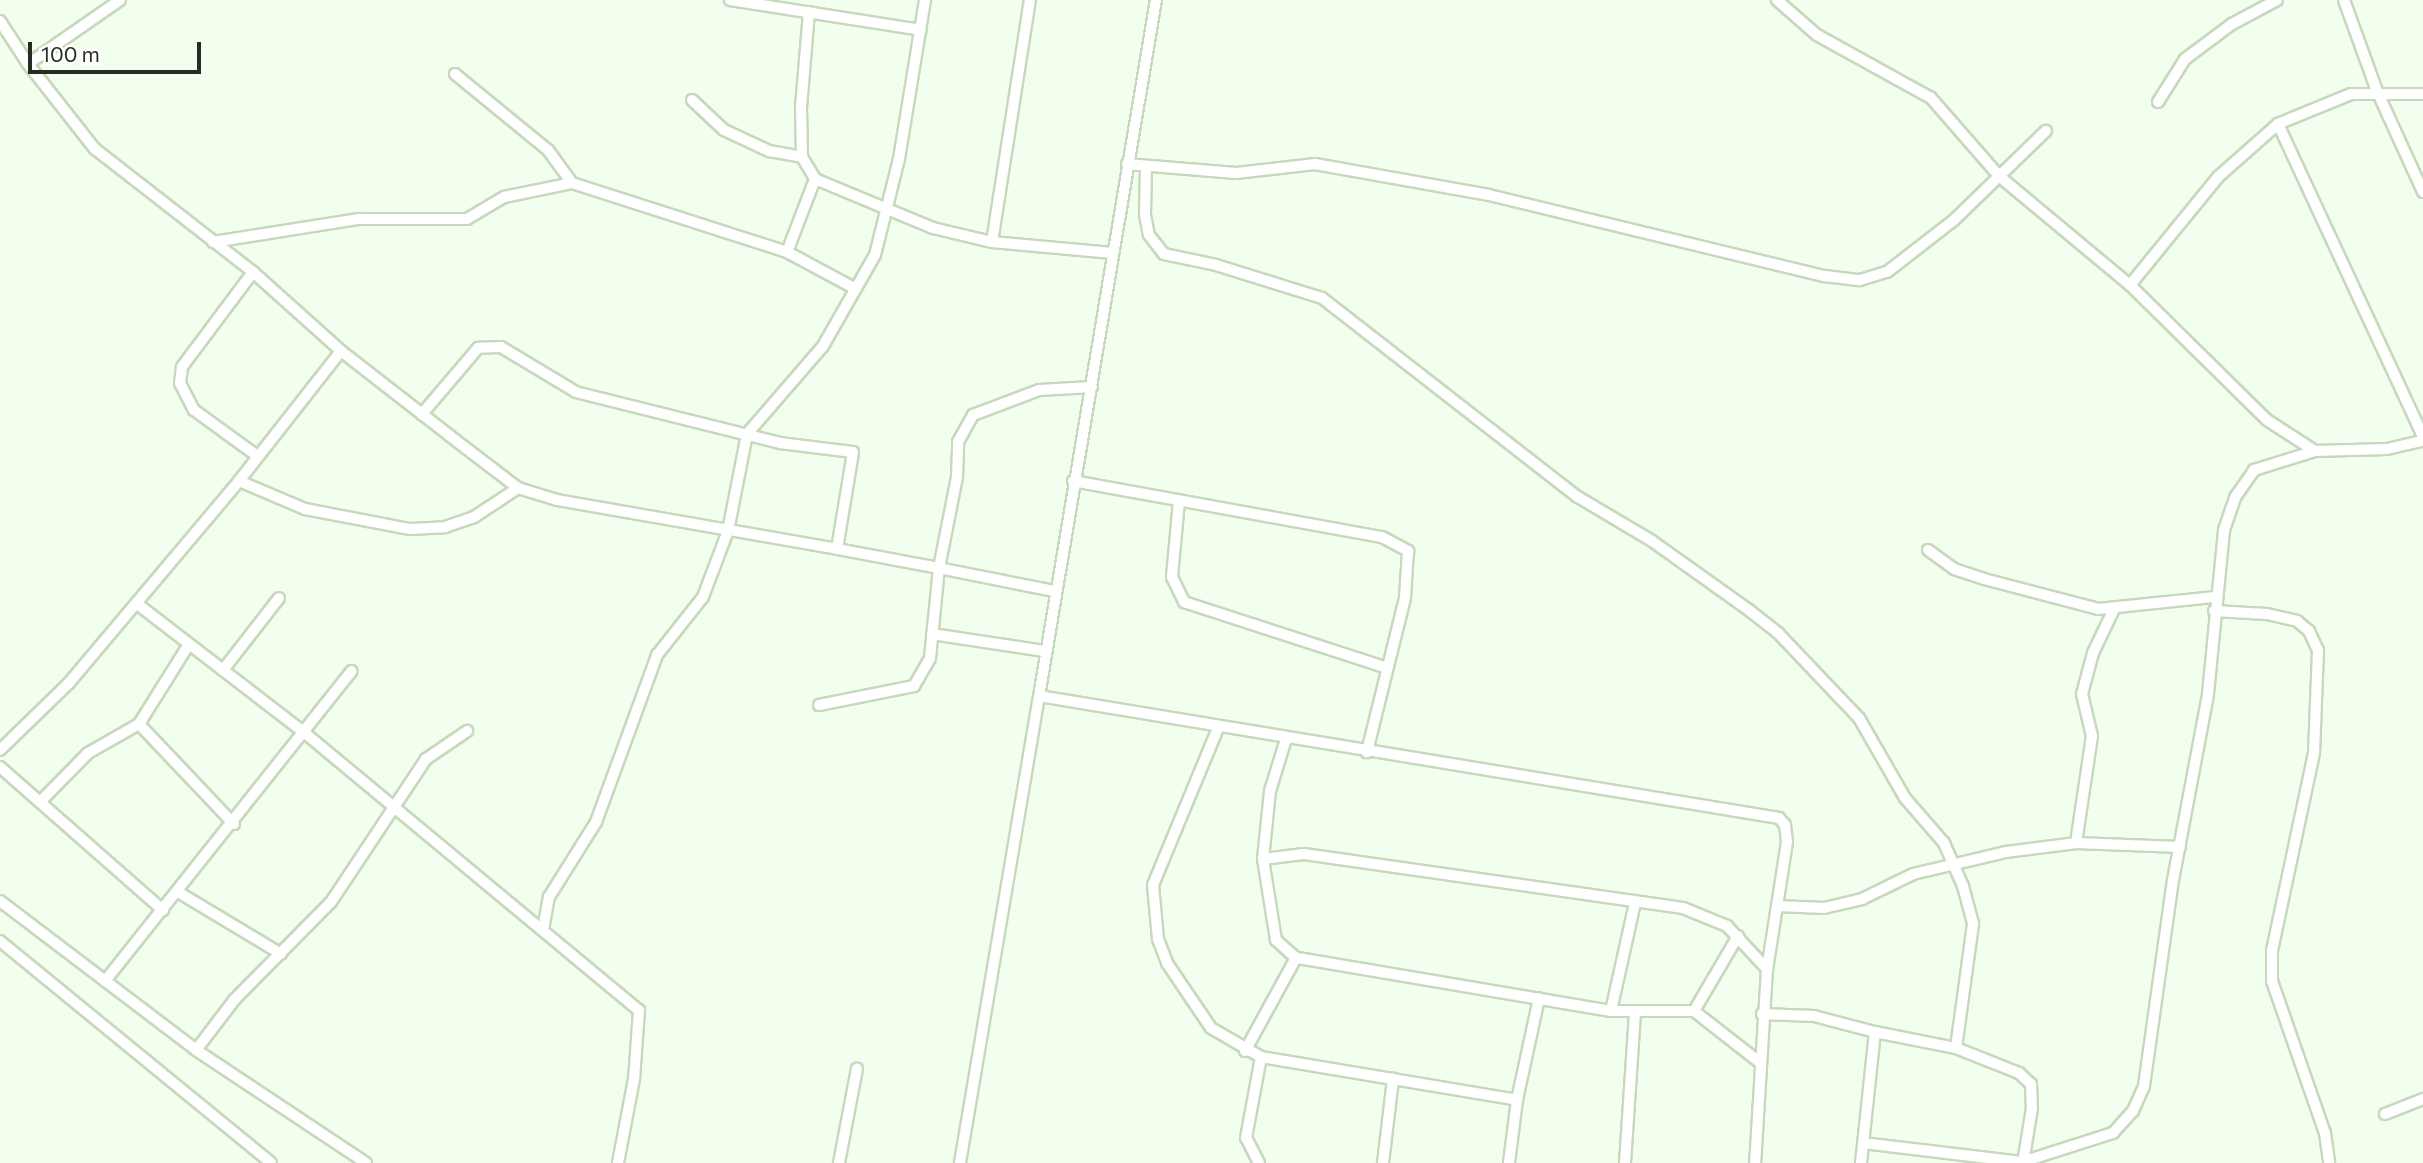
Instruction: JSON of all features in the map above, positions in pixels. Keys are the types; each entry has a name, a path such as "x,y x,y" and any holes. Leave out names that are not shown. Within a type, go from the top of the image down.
{"street":[{"path":"29,64 120,0"},
{"path":"730,0 769,3 921,30"},
{"path":"542,930 549,897 596,822 657,655 703,597 728,531 747,434 823,346 875,255 884,210 899,159 925,0"},
{"path":"992,242 1030,0"},
{"path":"960,1163 1039,696 1054,591 1092,387 1156,0"},
{"path":"1777,0 1817,35 1931,98 1999,176 2130,285 2239,397 2315,450"},
{"path":"2158,103 2185,59 2232,24 2277,0"},
{"path":"2344,0 2377,91 2423,192"},
{"path":"809,12 800,108 802,157 815,179 884,210 992,242 1113,253"},
{"path":"0,21 29,64 95,149 253,272 341,351 518,488 557,500 837,549 1054,591"},
{"path":"456,74 548,150 572,183"},
{"path":"2130,285 2218,177 2278,124 2351,94 2377,91 2423,93"},
{"path":"692,100 724,130 769,150 802,157"},
{"path":"1863,1143 2022,1162 2113,1133 2133,1111 2144,1086 2180,847 2208,694 2215,597 2224,530 2236,496 2254,470 2315,450 2387,449 2423,439 2278,124"},
{"path":"1127,164 1236,173 1315,164 1489,195 1825,276 1860,281 1887,272 1954,220 2046,131"},
{"path":"1146,166 1144,215 1154,244 1164,254 1216,265 1322,298 1578,497 1652,541 1777,633 1859,718 1905,798 1944,844 1955,864 1973,924 1956,1048"},
{"path":"787,252 815,179"},
{"path":"213,242 359,219 467,219 504,197 572,183 787,252 856,289"},
{"path":"253,272 182,367 180,383 194,410 256,455"},
{"path":"422,414 478,348 501,347 576,392 780,443 853,452 837,549"},
{"path":"0,750 69,683 239,481 256,455 341,351"},
{"path":"819,705 914,686 930,658 939,568 964,425 973,415 1039,390 1092,387"},
{"path":"239,481 305,509 410,529 445,527 474,517 518,488"},
{"path":"1073,481 1382,537 1408,551 1405,598 1367,752"},
{"path":"1179,501 1172,577 1184,601 1387,668"},
{"path":"1928,550 1954,569 2098,609 2215,597"},
{"path":"223,670 279,598"},
{"path":"136,603 306,734 639,1010 634,1079 618,1163"},
{"path":"2076,843 2092,736 2082,694 2093,653 2113,609"},
{"path":"2214,611 2267,614 2297,621 2309,631 2318,650 2314,753 2272,950 2272,981 2325,1133 2329,1163"},
{"path":"932,634 1045,651"},
{"path":"40,802 88,753 139,723 189,644"},
{"path":"105,981 306,734 352,671"},
{"path":"1039,696 1218,728 1779,818 1785,825 1787,842 1762,1014 1755,1163"},
{"path":"139,723 234,824"},
{"path":"1218,728 1153,885 1153,909 1158,939 1178,985 1211,1028 1245,1051 1261,1057 1517,1100"},
{"path":"196,1050 235,999 331,902 362,859 391,806 426,760 467,731"},
{"path":"1286,739 1270,791 1263,859 1276,940 1296,958 1611,1011 1635,1014 1658,1008 1694,1011 1758,1061"},
{"path":"0,767 163,910"},
{"path":"1777,906 1824,908 1862,899 1913,874 2076,843 2180,847"},
{"path":"1263,859 1304,854 1683,908 1713,918 1738,936 1767,969"},
{"path":"178,892 281,954"},
{"path":"0,901 196,1050 366,1163"},
{"path":"1611,1011 1635,903"},
{"path":"1694,1011 1738,936"},
{"path":"0,941 265,1162"},
{"path":"1245,1051 1296,958"},
{"path":"1509,1163 1517,1100 1539,998"},
{"path":"1625,1163 1635,1014"},
{"path":"1762,1014 1814,1016 1875,1032 1956,1048 2019,1073 2031,1084 2032,1108 2022,1162"},
{"path":"1861,1163 1875,1032"},
{"path":"1259,1163 1246,1138 1261,1057"},
{"path":"839,1163 857,1069"},
{"path":"1383,1163 1393,1079"},
{"path":"2385,1114 2423,1098"}]}
